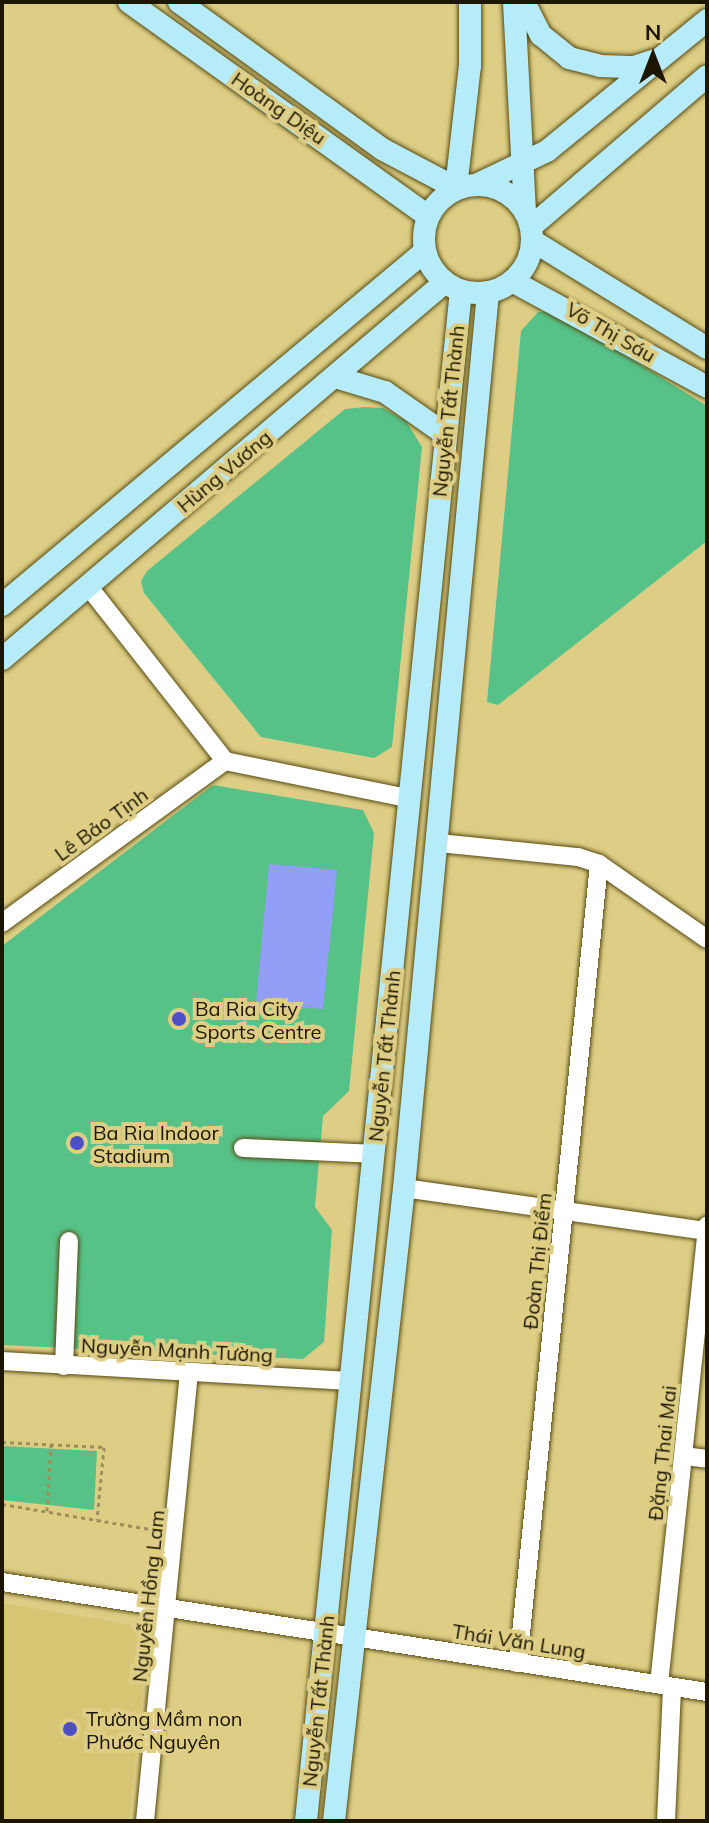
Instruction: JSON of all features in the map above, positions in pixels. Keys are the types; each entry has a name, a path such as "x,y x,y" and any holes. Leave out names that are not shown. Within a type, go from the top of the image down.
{"main road":[{"name":"Hoàng Diệu","path":"129,2 428,216"},
{"name":"Hoàng Diệu","path":"179,2 382,149 466,187"},
{"path":"466,187 470,2"},
{"path":"514,2 518,164 530,226 524,266 512,281 488,292 452,287 424,252 428,216 466,187 518,164 547,151 707,20"},
{"path":"524,2 541,35 569,58 634,67 660,59"},
{"path":"530,226 707,76"},
{"path":"466,187 496,187 530,226"},
{"name":"Võ Thị Sáu","path":"530,226 707,348"},
{"name":"Hùng Vương","path":"2,605 424,252"},
{"name":"Võ Thị Sáu","path":"512,281 707,387"},
{"name":"Hùng Vương","path":"2,659 335,377 452,287"},
{"name":"Nguyễn Tất Thành","path":"306,1821 411,799 445,434 452,287"},
{"name":"Nguyễn Tất Thành","path":"334,1821 439,843 488,292"},
{"path":"335,377 385,392 445,434"}],"street":[{"path":"88,586 225,761 411,799"},
{"name":"Lê Bảo Tịnh","path":"2,923 225,761"},
{"path":"439,843 578,857 599,864 707,939"},
{"name":"Đoàn Thị Điểm","path":"518,1663 599,864"},
{"path":"243,1148 373,1154"},
{"path":"404,1188 707,1230"},
{"name":"Đặng Thai Mai","path":"666,1821 665,1686 707,1230"},
{"path":"64,1366 69,1241"},
{"name":"Nguyễn Mạnh Tường","path":"2,1361 349,1381"},
{"name":"Nguyễn Hồng Lam","path":"145,1821 170,1609 189,1374"},
{"path":"684,1456 707,1459"},
{"name":"Thái Văn Lung","path":"2,1582 325,1636 707,1692"}],"path":[{"path":"2,1442 104,1447 97,1520"},
{"path":"47,1511 51,1444"},
{"path":"2,1504 177,1534"}],"shaded area":[{"name":"Trường Mầm non Phước Nguyên","path":"2,1603 137,1626 148,1637 129,1821 2,1821"}],"green space":[{"path":"538,312 556,312 707,406 707,541 498,705 487,702 521,331"},
{"path":"383,408 406,421 422,447 392,747 374,758 261,737 144,593 141,581 147,571 345,409"},
{"name":"Ba Ria City Sports Centre","path":"213,785 363,810 374,833 349,1091 323,1116 315,1207 332,1230 324,1342 303,1359 2,1345 2,946"},
{"path":"2,1446 97,1451 94,1510 2,1500"}],"water":[{"path":"269,864 337,870 323,1009 256,1002"}],"place":[{"name":"Ba Ria City Sports Centre","path":"179,1019"},
{"name":"Ba Ria Indoor Stadium","path":"77,1143"},
{"name":"Trường Mầm non Phước Nguyên","path":"70,1729"}]}
